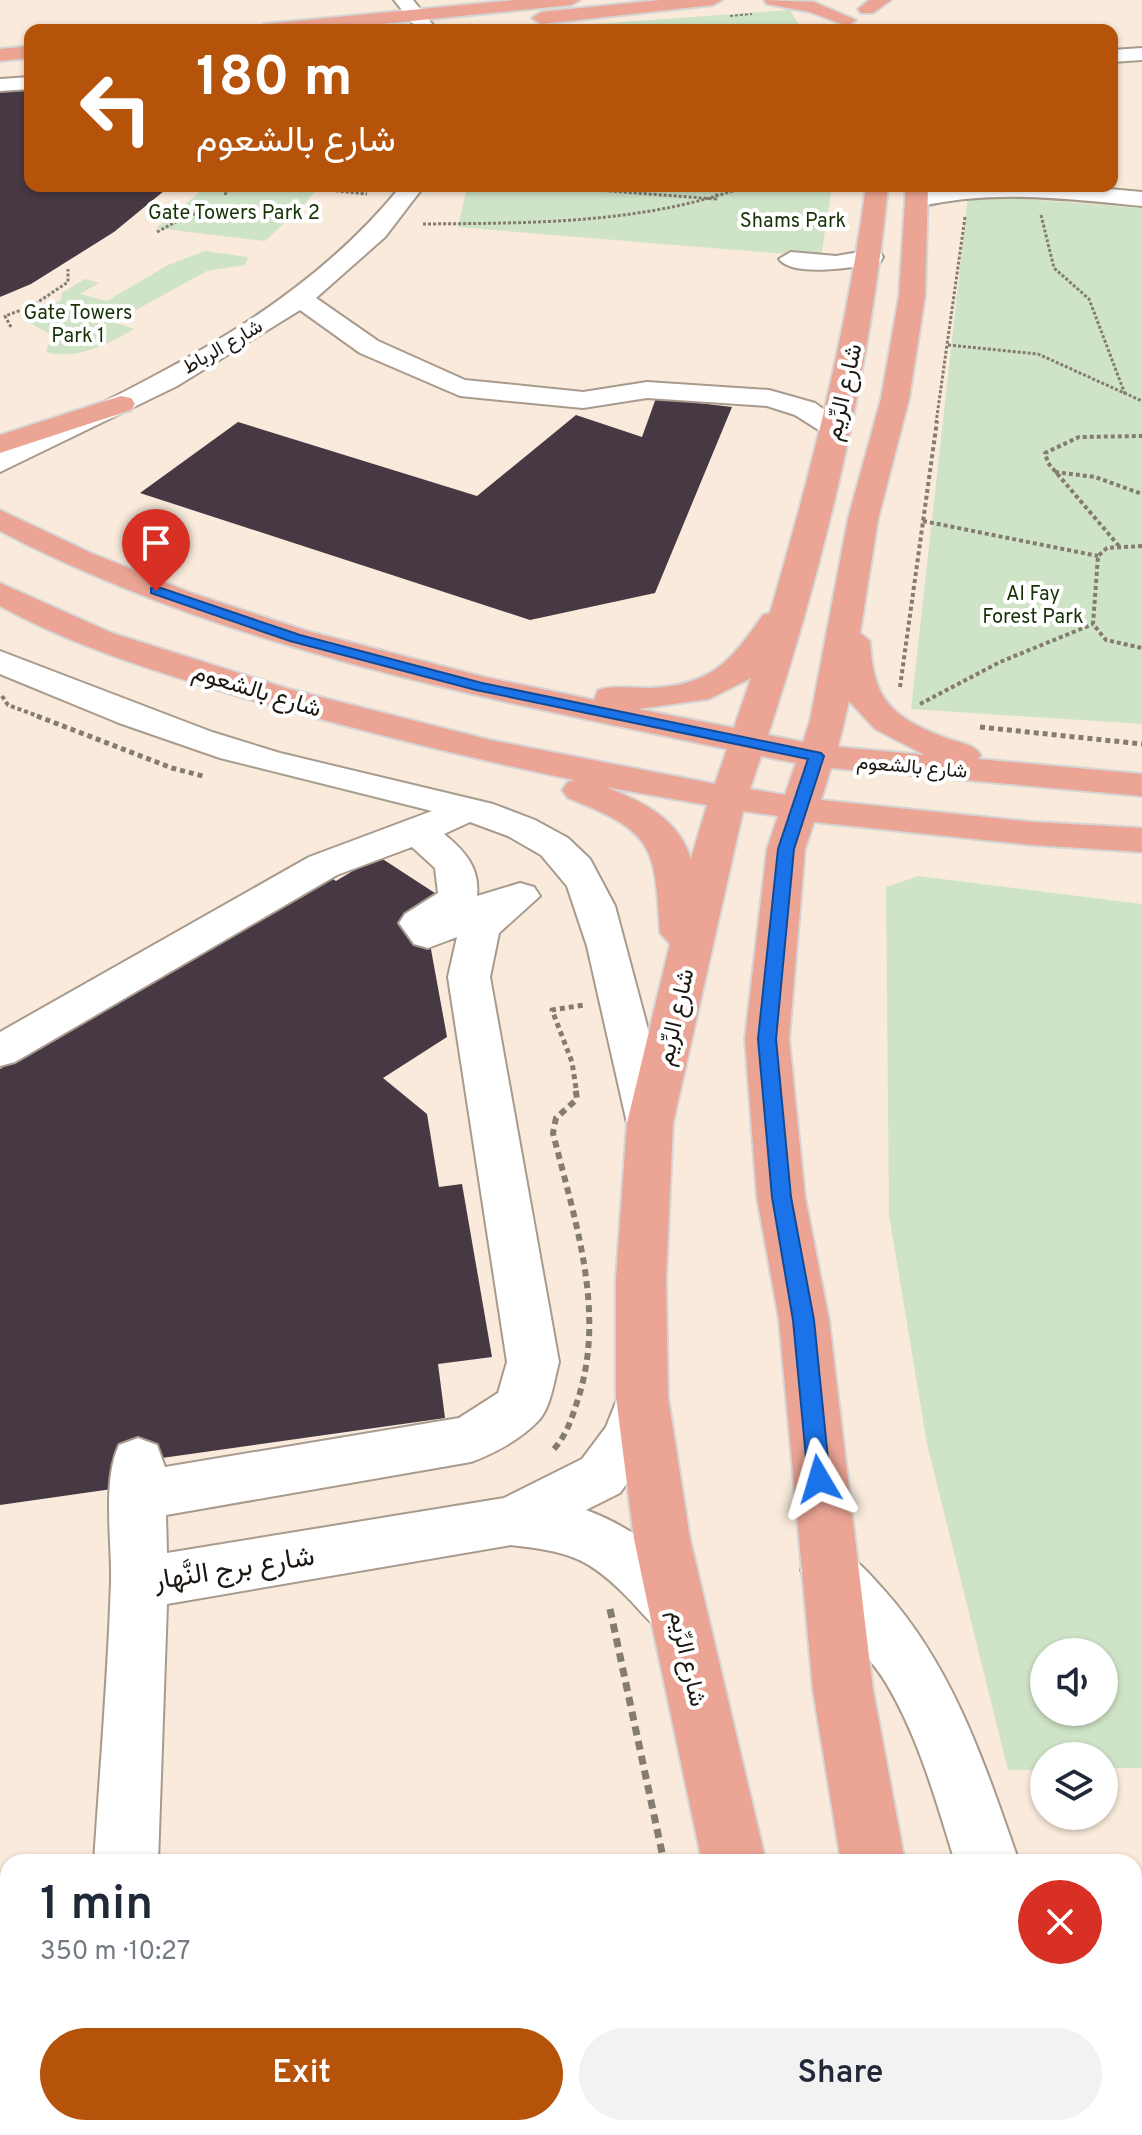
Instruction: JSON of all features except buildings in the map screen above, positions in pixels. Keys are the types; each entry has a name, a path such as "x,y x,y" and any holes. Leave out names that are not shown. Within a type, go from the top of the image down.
{"main road":[{"path":"323,24 362,13 376,0"},
{"path":"430,24 571,0"},
{"path":"429,24 463,17 571,6 590,0"},
{"path":"436,24 713,0"},
{"path":"773,0 814,7 846,24"},
{"path":"837,0 848,24"},
{"path":"872,3 875,24"},
{"path":"0,55 24,53"},
{"path":"0,72 24,70"},
{"name":"شارع الرِّيم","path":"732,1854 662,1539 642,1397 641,1279 650,1123 728,796 748,743 793,597 835,428 868,270 876,192"},
{"name":"شارع الرِّيم","path":"872,1854 843,1690 804,1320 781,1197 767,1039 786,849 828,721 851,603 863,519 895,399 912,296 917,193"},
{"path":"0,444 121,404"},
{"name":"شارع بالشعوم","path":"0,519 80,560 182,601 295,638 481,687 816,756 1142,785"},
{"path":"0,540 164,615 239,632 295,638"},
{"path":"481,687 639,700 698,691 722,682 745,666 793,597"},
{"name":"شارع بالشعوم","path":"9,600 139,653 205,675 439,740 602,777 800,810 1141,841"},
{"path":"851,603 855,681 866,700 910,737 944,750 1046,778"},
{"path":"439,740 635,811 660,832 676,865 683,982"}],"street":[{"path":"403,0 423,24"},
{"path":"1118,56 1142,54"},
{"path":"1118,67 1142,65"},
{"path":"0,85 24,83"},
{"path":"1118,185 1142,187"},
{"name":"شارع الرباط","path":"0,463 121,404 301,299 376,235 408,192"},
{"path":"1001,192 1033,195 1085,214 1142,219"},
{"path":"1061,192 1085,214"},
{"path":"976,204 1061,192 1142,199"},
{"path":"794,266 839,272 868,270"},
{"path":"301,299 369,347 460,388 583,400 647,390 769,398 805,409 835,428"},
{"path":"0,661 267,761 508,821 556,847 575,865 590,893 607,943 650,1123"},
{"path":"0,689 44,680"},
{"path":"0,1051 323,866 418,832 464,810"},
{"path":"418,832 453,861 461,877 457,899 423,930 520,896 560,890 590,893"},
{"path":"139,1583 137,1479 471,1439 520,1406 533,1362 469,977 472,946 486,918 520,896"},
{"name":"شارع برج النَّهار","path":"511,1521 601,1476 629,1437 642,1397"},
{"name":"شارع برج النَّهار","path":"126,1854 139,1583 511,1521 569,1528 611,1549 647,1576 678,1613"},
{"path":"829,1570 905,1661 926,1698 946,1742 984,1854"}],"path":[{"path":"349,192 379,195"},
{"path":"621,192 716,199"},
{"path":"716,199 717,192"},
{"path":"423,224 616,217 716,199 733,192"},
{"path":"1033,195 1054,268 1089,299 1125,394"},
{"path":"898,700 948,345 976,204"},
{"path":"157,232 187,216 213,209"},
{"path":"11,327 5,316 47,300 53,290 68,282 68,269"},
{"path":"948,345 1038,354 1058,360 1142,401"},
{"path":"1119,546 1055,472 1045,453 1061,439 1077,435 1142,436"},
{"path":"1055,472 1095,477 1142,494"},
{"path":"923,521 1098,556"},
{"path":"1142,546 1107,548 1098,556 1093,624 1095,631 1105,639 1142,648"},
{"path":"911,709 1000,662 1093,624"},
{"path":"975,726 1142,744"},
{"path":"544,1454 558,1447 586,1387 593,1336 583,1265 553,1133 556,1118 577,1099 572,1062 552,1010 619,999"},
{"path":"607,1599 662,1854"}],"green space":[{"path":"790,10 798,24 596,24"},
{"name":"Gate Towers Park 2","path":"200,192 314,192 265,241 156,228"},
{"name":"Shams Park","path":"466,192 831,192 821,257 458,227"},
{"name":"Al Fay Forest Park","path":"968,195 1142,208 1142,724 911,709"},
{"name":"Gate Towers Park 1","path":"205,251 248,257 245,265 207,271 114,322 134,329 103,345 80,353 46,352 52,335 24,320 61,300 62,293 85,279 99,283 80,294 107,301 168,265"},
{"path":"918,876 1142,904 1142,1768 1118,1768 1118,1742 1030,1742 1030,1770 1008,1770 927,1444 889,1215 886,887"}],"route":[{"path":"156,591 295,638 481,687 702,735 816,756 786,849 767,1039 781,1197 804,1320 819,1479"}]}
